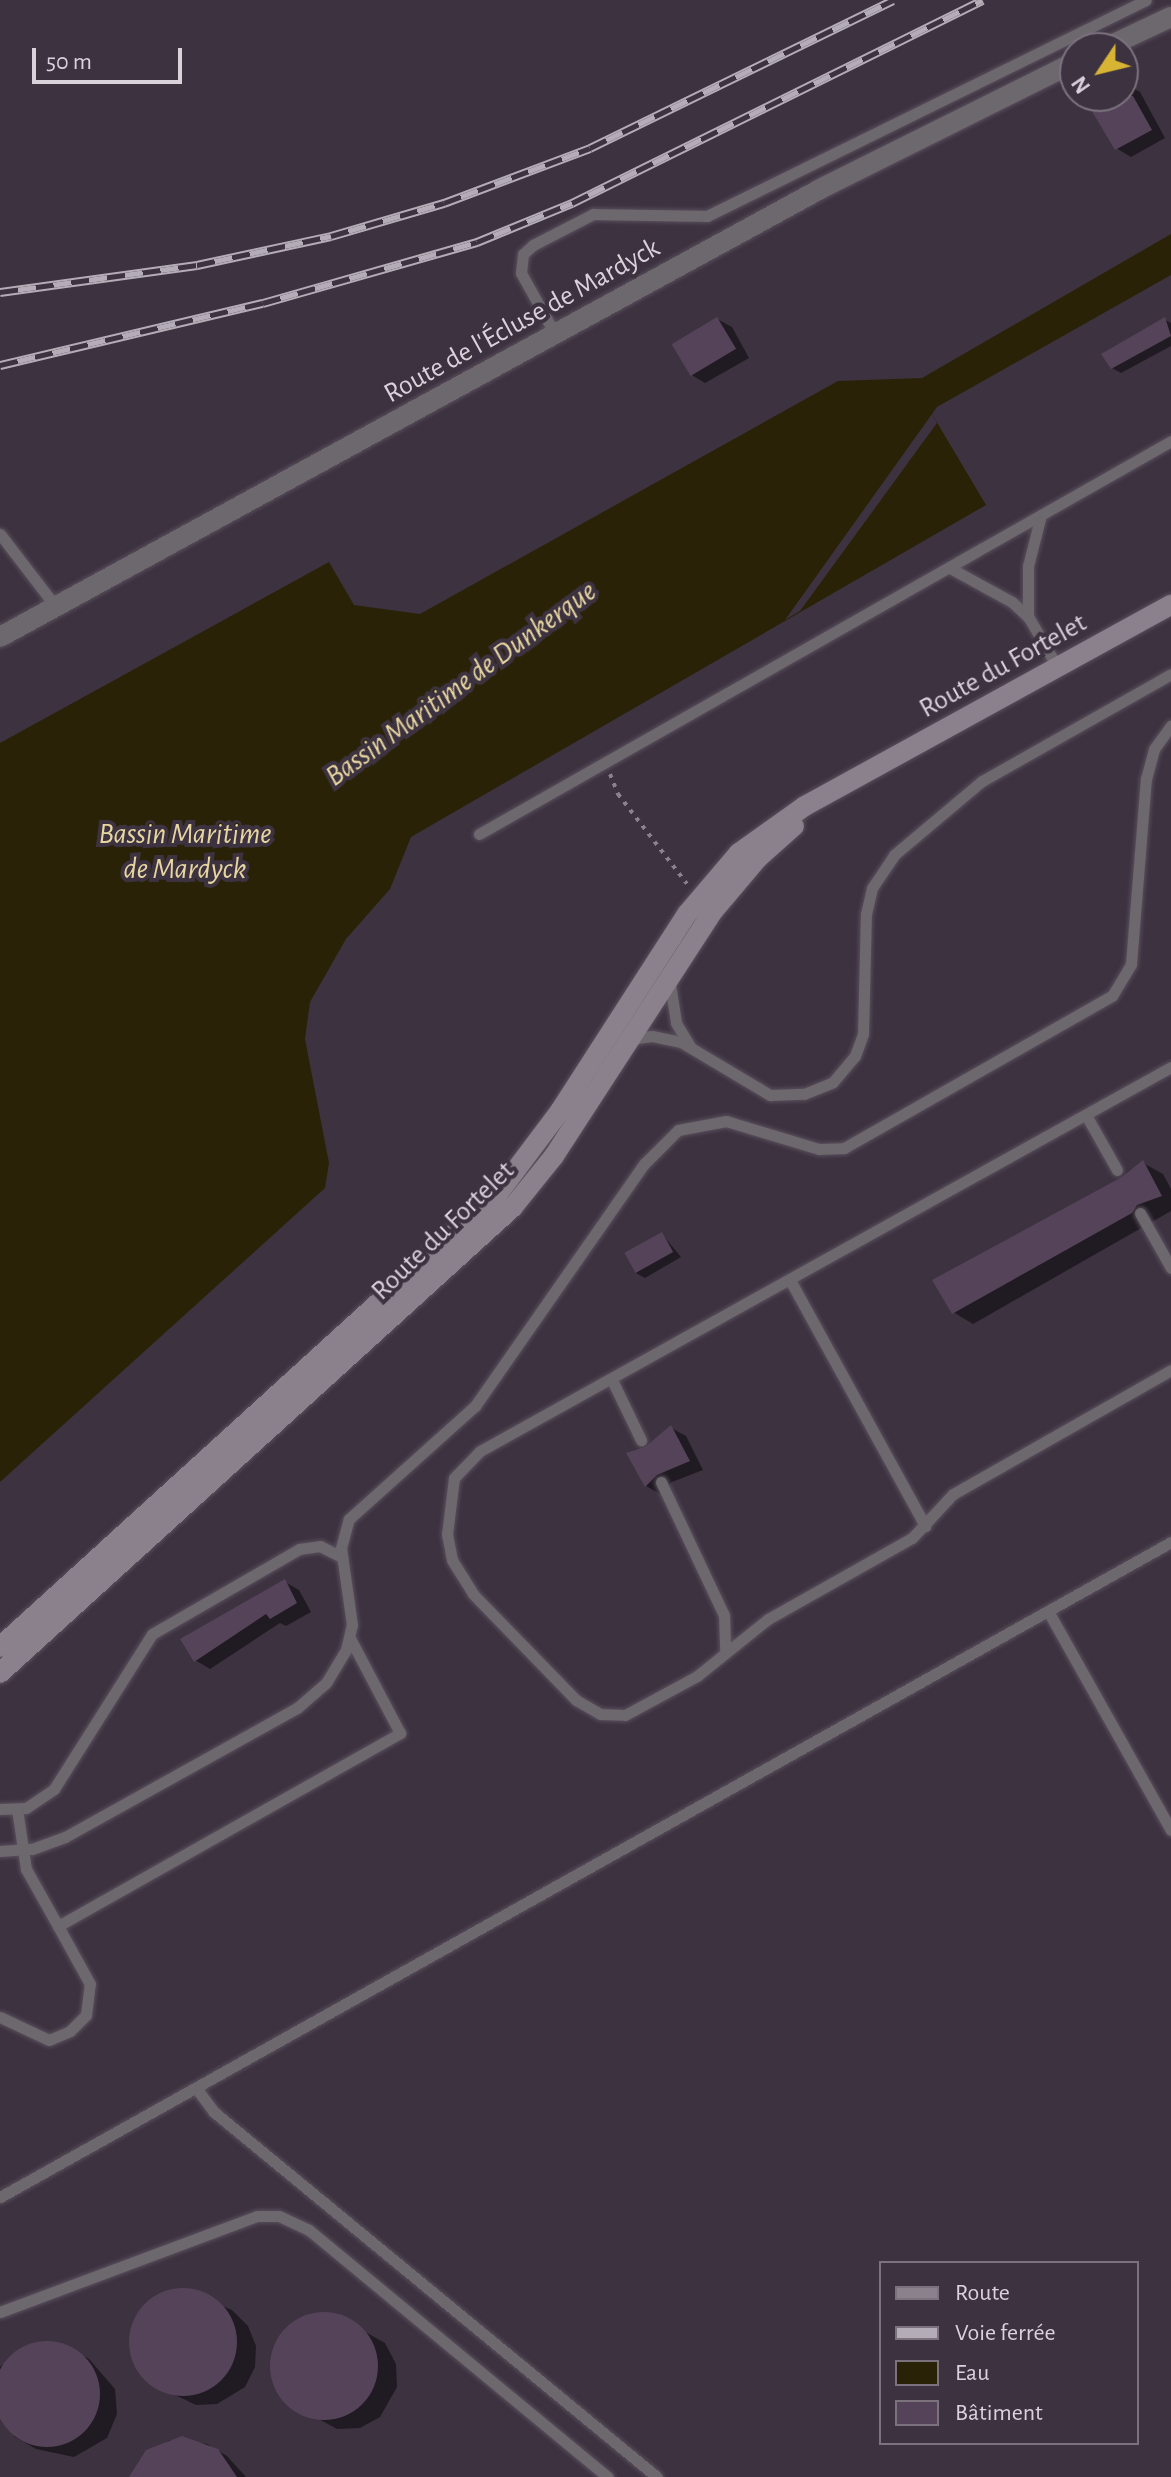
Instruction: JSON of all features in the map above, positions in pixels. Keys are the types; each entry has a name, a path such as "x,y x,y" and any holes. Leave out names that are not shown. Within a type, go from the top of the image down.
{"main road":[{"name":"Route du Fortelet","path":"0,1647 476,1216 528,1156 700,897 764,833 1171,605"},
{"name":"Route du Fortelet","path":"0,1673 502,1219 544,1170 671,973 758,858 862,776"}],"street":[{"path":"1139,32 1171,17"},
{"name":"Route de l'Écluse de Mardyck","path":"0,637 846,176 1059,70"}],"lane":[{"path":"555,334 521,273 523,254 533,245 593,214 707,216 1146,0"},
{"path":"479,834 1171,441"},
{"path":"1029,618 1028,566 1041,515"},
{"path":"0,534 56,607"},
{"path":"950,568 994,589 1029,618 1058,668"},
{"path":"594,1057 629,1040 664,1037 690,1047 770,1095 804,1094 833,1082 860,1046 866,914 872,888 894,855 932,818 982,781 1171,674"},
{"path":"0,1851 21,1851 65,1837 297,1708 326,1683 350,1638 352,1612 342,1557 344,1532 353,1513 475,1406 636,1175 678,1130 726,1121 819,1149 844,1148 1119,989 1131,964 1146,779 1154,749 1171,726"},
{"path":"671,973 673,1014 690,1047"},
{"path":"1171,1067 463,1463 451,1499 452,1560 473,1594 576,1700 600,1714 625,1715 697,1676 757,1626 925,1526 953,1494 1171,1370"},
{"path":"1086,1115 1117,1170"},
{"path":"1140,1213 1171,1268"},
{"path":"790,1280 925,1526"},
{"path":"612,1380 641,1440"},
{"path":"661,1482 724,1615 725,1652"},
{"path":"0,2197 1171,1542"},
{"path":"0,1809 17,1809 41,1800 54,1789 152,1634 299,1549 320,1546 342,1557"},
{"path":"1048,1611 1171,1830"},
{"path":"58,1926 400,1733 350,1638"},
{"path":"0,2017 49,2040 70,2031 86,2015 90,1984 26,1869 17,1809"},
{"path":"196,2088 214,2112 657,2477"},
{"path":"0,2312 257,2216 279,2216 309,2230 608,2477"}],"path":[{"path":"607,760 618,794 669,865 700,897"}],"water":[{"name":"Bassin Maritime de Mardyck","path":"1171,234 1171,275 937,407 932,414 986,505 411,837 390,889 346,939 310,1002 305,1039 329,1163 325,1188 0,1482 0,743 329,562 354,605 420,614 838,381 922,378"}],"pier":[{"path":"932,414 937,423 800,611 785,620"}],"building":[{"path":"1139,107 1152,130 1115,150 1092,112 1139,112"},
{"path":"717,317 736,349 691,376 672,344"},
{"path":"1165,317 1171,336 1111,369 1101,354"},
{"path":"1143,1160 1162,1196 1137,1205 1132,1213 952,1314 932,1280 1122,1177"},
{"path":"662,1232 673,1252 636,1273 624,1253"},
{"path":"671,1425 690,1461 657,1475 645,1487 626,1453 645,1447"},
{"path":"285,1579 297,1603 270,1619 266,1614 194,1662 180,1639"},
{"path":"183,2288 204,2292 221,2304 233,2321 237,2342 233,2363 221,2380 204,2392 183,2396 162,2392 145,2380 133,2363 129,2342 133,2321 145,2304 162,2292"},
{"path":"324,2312 345,2316 362,2328 374,2345 378,2366 374,2387 362,2404 345,2416 324,2420 303,2416 286,2404 274,2387 270,2366 274,2345 286,2328 303,2316"},
{"path":"47,2341 67,2345 91,2365 99,2384 96,2414 84,2431 67,2443 47,2447 27,2443 10,2431 -1,2416 -1,2372 10,2357 27,2345"},
{"path":"182,2436 218,2449 237,2477 129,2477 146,2450"}],"railway":[{"path":"0,292 197,265 331,236 444,203 590,148 893,0"},
{"path":"0,365 263,303 477,242 572,203 982,0"}],"water label":[{"name":"Bassin Maritime de Dunkerque","path":"461,684"}]}
